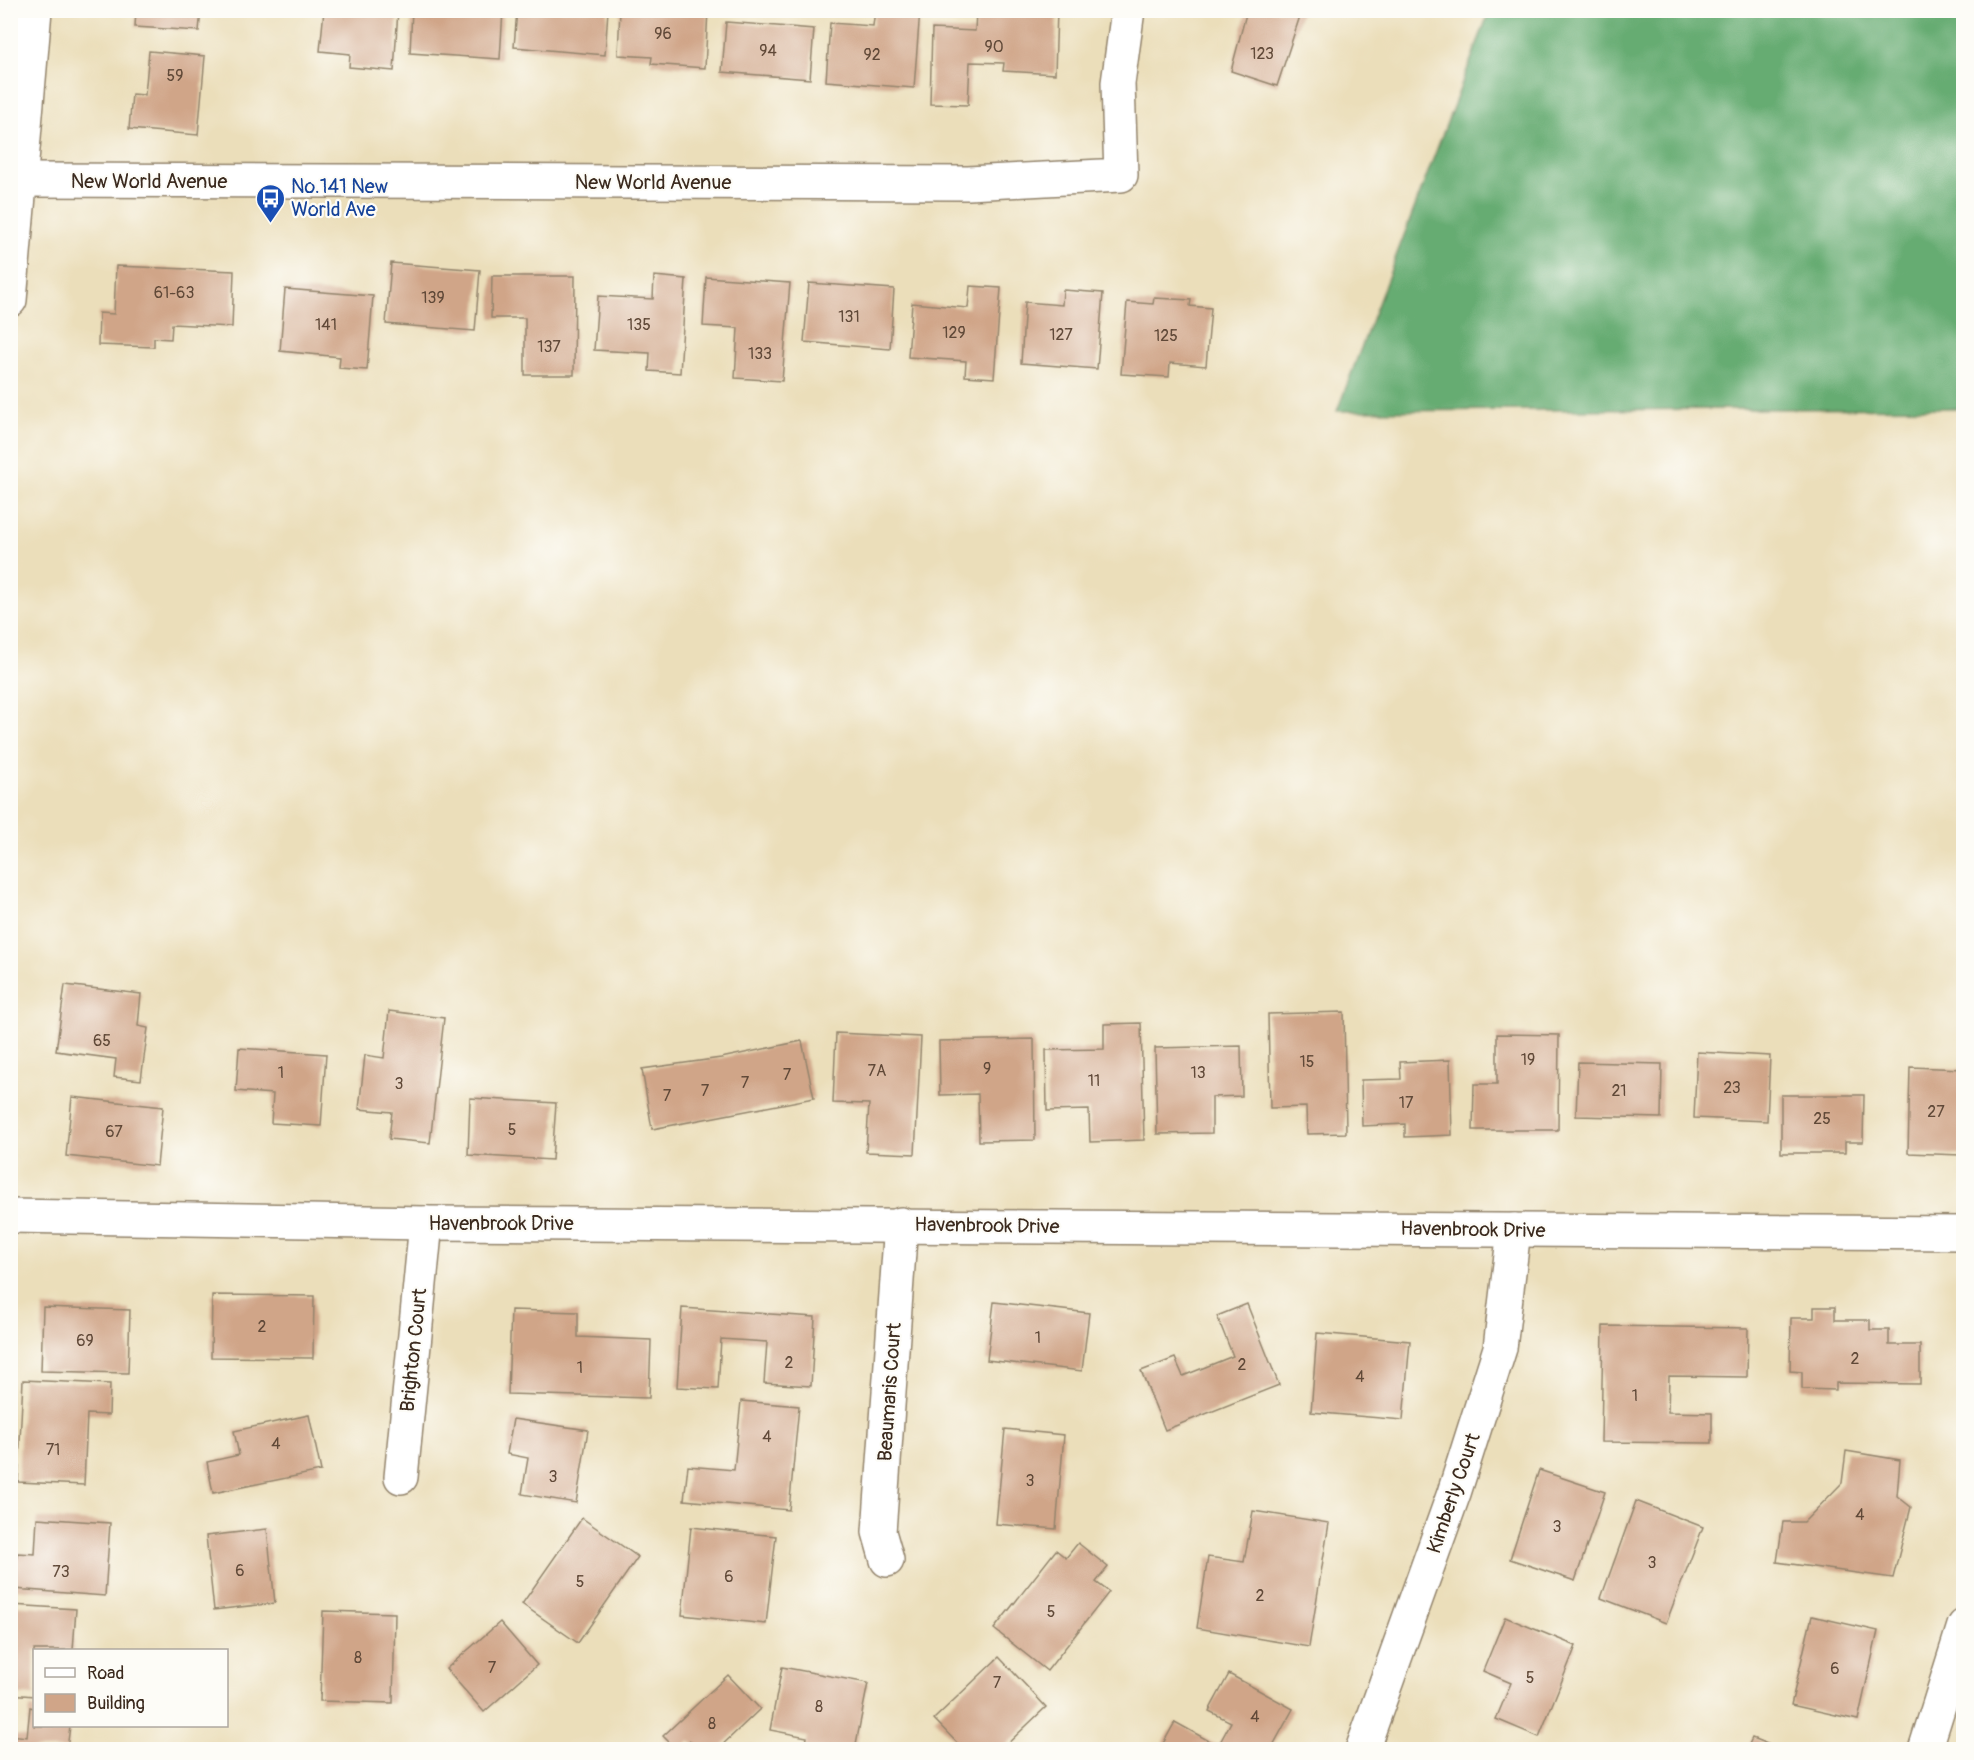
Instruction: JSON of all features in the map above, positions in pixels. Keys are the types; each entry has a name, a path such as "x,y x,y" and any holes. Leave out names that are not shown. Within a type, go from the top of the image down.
{"street":[{"path":"10,300 16,192 35,10"},
{"name":"New World Avenue","path":"16,192 968,183 1121,174 1118,83 1128,10"},
{"name":"Havenbrook Drive","path":"10,1216 426,1223 901,1224 1964,1233"},
{"name":"Brighton Court","path":"401,1477 426,1223"},
{"name":"Beaumaris Court","path":"886,1560 879,1532 901,1224"},
{"name":"Kimberly Court","path":"1362,1749 1454,1493 1500,1348 1514,1230"},
{"path":"1925,1749 1964,1626"}],"green space":[{"path":"1490,10 1963,11 1963,408 1337,411"}],"building":[{"path":"136,10 201,10 199,31 135,27"},
{"path":"324,10 398,10 394,71 349,67 350,54 320,51"},
{"path":"412,10 503,10 500,59 410,53"},
{"path":"517,10 608,10 605,55 514,47"},
{"path":"620,10 708,10 705,68 651,64 652,57 618,55"},
{"path":"875,10 920,10 914,88 826,81 830,23 873,26"},
{"path":"976,10 1057,10 1055,74 1003,71 1004,63 970,62 968,105 930,104 932,29 975,31"},
{"path":"1247,10 1302,10 1277,86 1231,71"},
{"path":"726,22 814,29 810,79 722,72"},
{"path":"149,51 205,56 198,135 129,129 132,94 145,95"},
{"path":"391,263 480,270 475,331 386,324"},
{"path":"116,266 234,271 232,327 172,324 171,339 154,338 154,347 98,345 99,313 114,314"},
{"path":"492,276 575,276 574,375 525,375 525,318 491,318"},
{"path":"654,276 686,279 680,373 649,371 650,353 594,350 598,296 653,299"},
{"path":"706,277 790,283 782,381 735,378 738,328 703,326"},
{"path":"809,283 894,289 890,349 804,342"},
{"path":"970,286 1001,288 994,378 965,376 966,361 908,357 912,303 968,308"},
{"path":"285,289 373,296 367,370 339,368 340,357 280,351"},
{"path":"1063,290 1103,293 1097,369 1021,363 1025,302 1062,305"},
{"path":"1154,298 1191,300 1190,306 1211,308 1206,366 1170,363 1169,377 1121,374 1127,302 1153,304"},
{"path":"65,985 141,994 138,1026 148,1028 141,1080 114,1077 116,1059 56,1051"},
{"path":"389,1011 444,1018 430,1143 389,1139 392,1112 359,1109 365,1055 384,1058"},
{"path":"1344,1012 1346,1133 1307,1134 1306,1107 1270,1108 1268,1014"},
{"path":"1141,1023 1144,1140 1090,1142 1089,1110 1047,1111 1046,1050 1104,1049 1104,1024"},
{"path":"836,1033 921,1037 915,1154 866,1152 869,1104 833,1103"},
{"path":"1497,1034 1559,1035 1558,1130 1473,1130 1474,1084 1497,1084"},
{"path":"1034,1039 1035,1140 979,1141 978,1094 940,1095 939,1041"},
{"path":"802,1041 814,1098 652,1129 642,1069 721,1058"},
{"path":"1241,1046 1242,1096 1212,1097 1212,1133 1157,1134 1155,1048"},
{"path":"239,1048 326,1054 321,1126 271,1123 273,1094 236,1091"},
{"path":"1697,1052 1770,1056 1767,1121 1694,1118"},
{"path":"1450,1060 1452,1135 1405,1137 1405,1124 1362,1126 1361,1080 1401,1079 1400,1062"},
{"path":"1578,1062 1662,1064 1661,1118 1576,1116"},
{"path":"1910,1067 1963,1069 1961,1155 1908,1153"},
{"path":"1781,1095 1864,1095 1863,1142 1845,1142 1845,1153 1781,1153"},
{"path":"72,1097 163,1107 157,1166 66,1156"},
{"path":"470,1098 556,1103 552,1160 468,1155"},
{"path":"212,1295 314,1296 313,1358 211,1357"},
{"path":"994,1302 1089,1313 1082,1371 987,1360"},
{"path":"1247,1304 1279,1385 1165,1430 1141,1371 1175,1358 1183,1376 1233,1356 1217,1316"},
{"path":"43,1307 130,1310 128,1373 41,1371"},
{"path":"1814,1307 1835,1307 1835,1320 1870,1320 1870,1330 1889,1330 1889,1345 1920,1345 1920,1384 1836,1383 1836,1390 1802,1389 1802,1372 1790,1371 1791,1318 1814,1318"},
{"path":"682,1308 815,1317 811,1386 764,1383 767,1342 721,1339 718,1389 677,1387"},
{"path":"511,1310 578,1312 578,1337 651,1340 649,1398 508,1394"},
{"path":"1603,1326 1748,1328 1747,1377 1669,1376 1668,1412 1712,1413 1712,1443 1601,1442"},
{"path":"1317,1333 1410,1341 1403,1420 1311,1412"},
{"path":"23,1380 110,1384 109,1415 87,1414 84,1485 18,1482"},
{"path":"741,1401 799,1406 789,1510 684,1500 688,1466 734,1470"},
{"path":"309,1415 321,1471 213,1493 207,1462 239,1455 234,1431"},
{"path":"513,1419 588,1430 576,1503 522,1494 528,1458 507,1454"},
{"path":"1005,1429 1064,1435 1056,1529 996,1524"},
{"path":"1846,1451 1900,1460 1897,1496 1911,1507 1893,1578 1777,1562 1783,1522 1804,1522 1842,1483"},
{"path":"1539,1470 1605,1492 1575,1581 1510,1559"},
{"path":"1636,1501 1703,1527 1666,1623 1601,1598"},
{"path":"1253,1511 1329,1523 1309,1647 1197,1628 1208,1557 1244,1562"},
{"path":"37,1518 110,1523 105,1596 14,1589 17,1553 35,1554"},
{"path":"582,1518 638,1557 578,1643 522,1604"},
{"path":"691,1527 776,1536 766,1624 682,1615"},
{"path":"267,1529 275,1603 214,1610 206,1536"},
{"path":"1078,1543 1108,1567 1096,1582 1109,1592 1047,1671 994,1629 1056,1550 1066,1558"},
{"path":"11,1605 76,1609 73,1649 33,1649 33,1696 10,1694"},
{"path":"323,1611 395,1613 393,1703 320,1701"},
{"path":"1812,1616 1878,1631 1858,1720 1791,1705"},
{"path":"1505,1617 1576,1646 1539,1737 1496,1719 1511,1683 1483,1671"},
{"path":"500,1622 537,1665 484,1712 446,1669"},
{"path":"999,1657 1046,1707 1002,1749 963,1749 934,1719"},
{"path":"782,1667 868,1683 855,1749 805,1749 807,1737 770,1730"},
{"path":"1229,1674 1293,1709 1271,1749 1160,1749 1175,1722 1218,1746 1231,1722 1209,1711"},
{"path":"728,1675 760,1709 718,1749 699,1749 690,1741 682,1749 676,1749 663,1736"},
{"path":"30,1707 33,1708 33,1727 70,1727 67,1749 10,1749 10,1735 27,1737"},
{"path":"1752,1738 1780,1749 1747,1749"}],"place":[{"name":"No.141 New World Ave","path":"270,224"}]}
